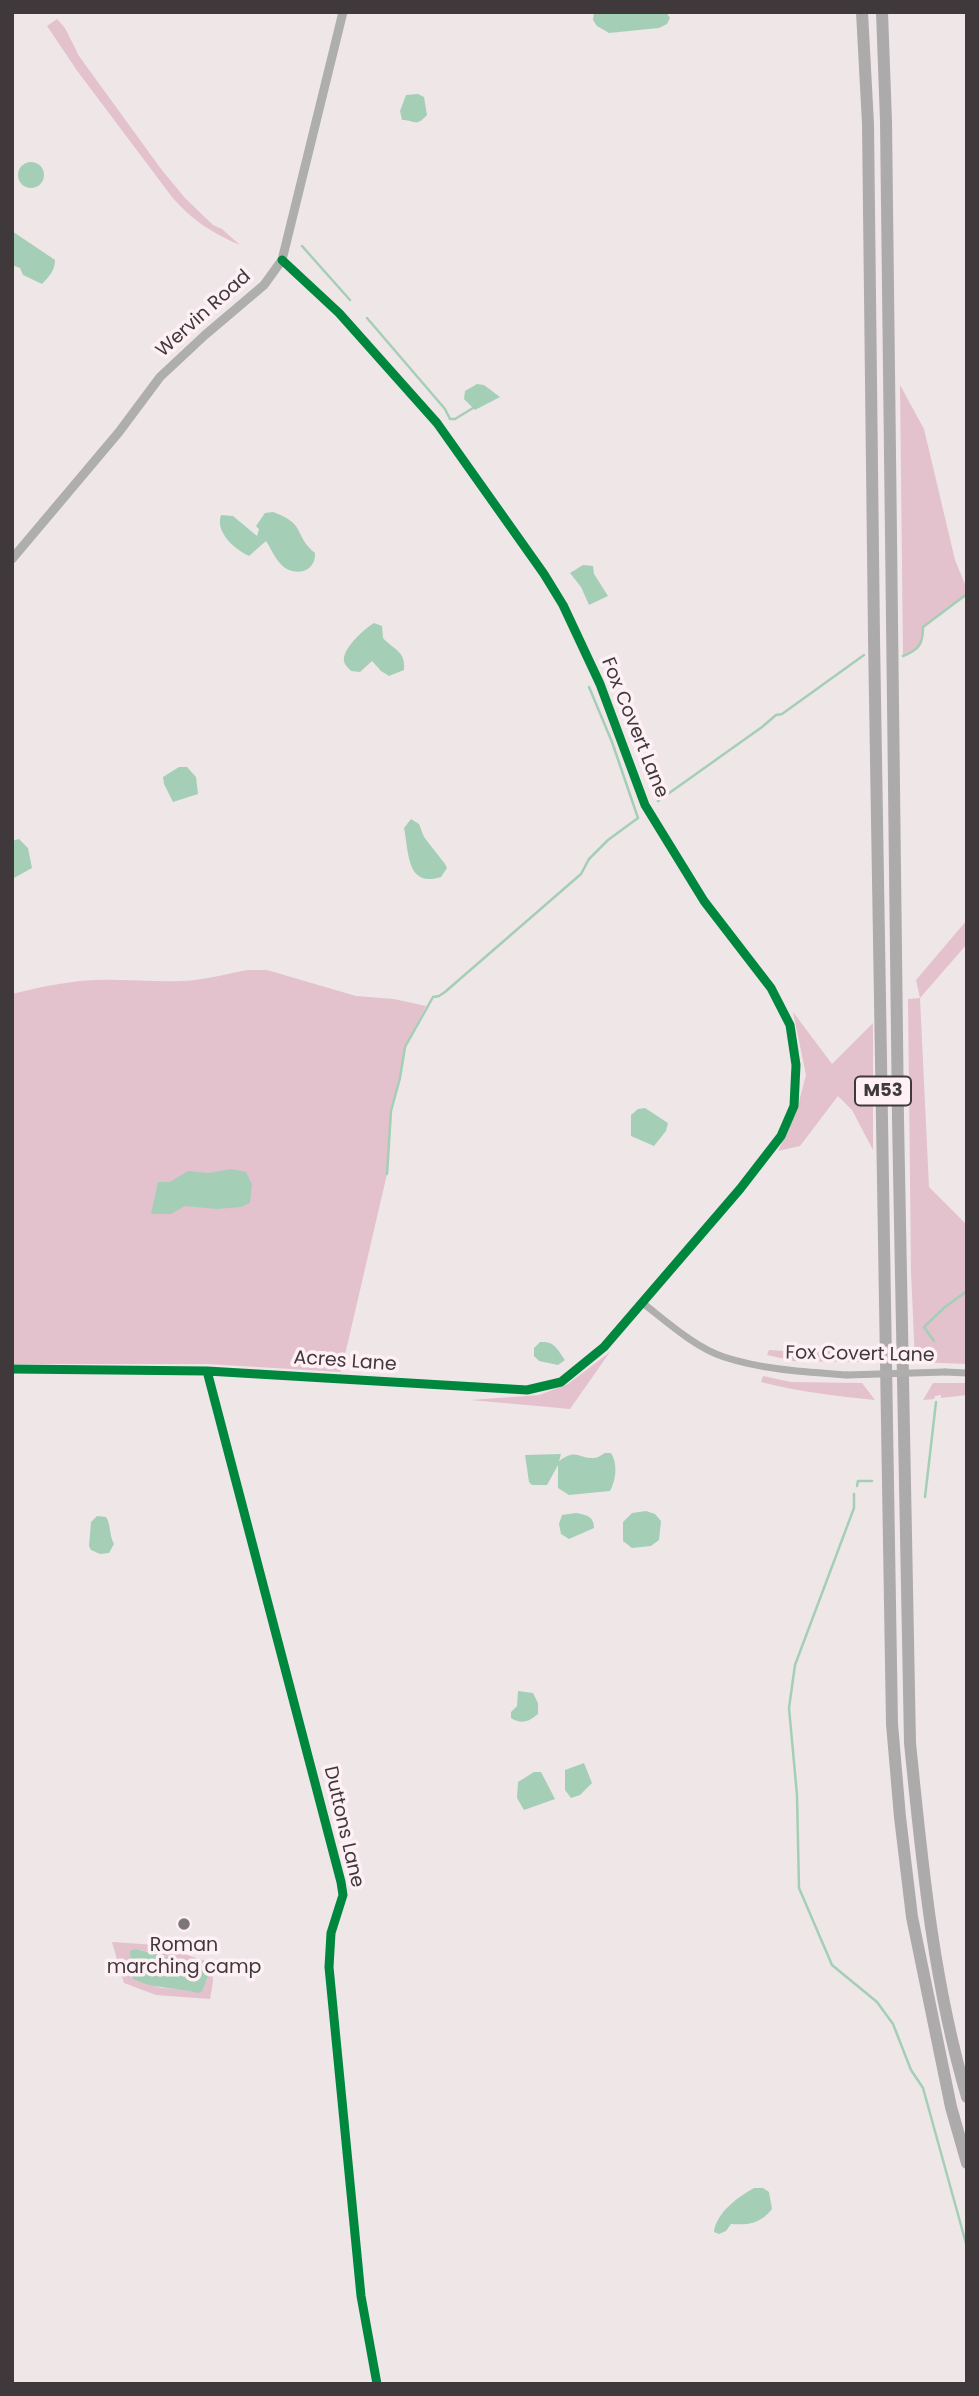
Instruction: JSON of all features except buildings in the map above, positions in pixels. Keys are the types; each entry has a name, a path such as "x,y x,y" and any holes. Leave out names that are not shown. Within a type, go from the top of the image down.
{"highway":[{"name":"M53","path":"862,12 868,124 892,1724 912,1917 951,2108 967,2163"},
{"name":"M53","path":"881,12 886,121 898,1118 910,1743 916,1820 929,1910 946,2013 967,2097"}],"street":[{"name":"Wervin Road","path":"12,559 119,432 160,377 264,285 282,260 343,12"},
{"name":"Fox Covert Lane","path":"282,260 339,313 437,423 544,573 563,605 600,684 645,805 704,901 771,988 790,1025 796,1065 794,1106 781,1136 643,1304 679,1332 722,1357 787,1372 967,1373"},
{"name":"Acres Lane","path":"12,1369 207,1371 527,1390 561,1382 604,1347 643,1304"},
{"name":"Duttons Lane","path":"207,1371 341,1882 343,1895 331,1933 329,1967 362,2295 377,2384"}],"shaded area":[{"path":"594,12 666,12 670,18 667,24 659,28 609,33 597,26 593,20"},
{"path":"57,19 65,28 79,56 161,169 185,198 213,225 222,229 240,245 203,225 172,197 78,72 47,26"},
{"path":"418,94 424,97 427,115 418,122 402,120 400,111 406,95"},
{"path":"31,162 40,166 44,175 40,184 31,188 22,184 18,175 22,166"},
{"path":"12,231 55,260 51,273 42,284 23,275 20,268 12,265"},
{"path":"477,384 484,385 500,397 475,410 464,399 465,391"},
{"path":"900,385 924,429 955,560 967,589 967,594 924,627 919,646 903,656"},
{"path":"273,512 291,521 315,553 315,559 307,570 297,572 283,567 266,541 249,556 237,549 223,534 221,515 233,516 257,536 259,529 256,526 265,513"},
{"path":"583,565 593,566 594,574 608,596 589,605 581,587 570,573"},
{"path":"374,623 382,626 383,638 401,655 404,670 389,676 372,661 360,672 351,671 346,665 344,656 350,645"},
{"path":"179,767 187,767 196,777 198,794 173,802 163,777"},
{"path":"411,819 419,824 424,837 445,864 447,868 441,877 421,877 411,866 404,828"},
{"path":"19,839 28,848 32,868 12,879 12,841"},
{"path":"967,920 967,944 920,998 916,980"},
{"path":"248,970 267,970 356,996 394,999 426,1006 405,1047 391,1111 387,1174 341,1372 207,1364 12,1364 12,994 79,981 185,981"},
{"path":"920,998 929,1187 967,1225 967,1364 915,1362 911,1271 908,999"},
{"path":"793,1012 832,1064 873,1023 873,1150 852,1110 838,1096 800,1146 778,1151 796,1113 806,1075"},
{"path":"645,1108 668,1123 666,1131 654,1146 631,1136 631,1115 638,1109"},
{"path":"231,1169 246,1172 252,1184 250,1203 241,1207 217,1209 185,1206 171,1214 151,1214 158,1182 170,1182 188,1171 208,1173"},
{"path":"540,1342 552,1344 565,1360 558,1365 539,1361 534,1356 534,1348"},
{"path":"869,1347 861,1362 794,1361 767,1355 769,1350 803,1352"},
{"path":"610,1352 570,1409 471,1400 539,1395 568,1384"},
{"path":"763,1376 791,1382 862,1383 875,1400 761,1382"},
{"path":"933,1383 967,1383 967,1395 941,1398 941,1395 923,1400"},
{"path":"611,1453 615,1467 610,1491 569,1495 558,1488 558,1465 547,1485 532,1485 529,1482 525,1455 561,1454 559,1461 570,1455 594,1458"},
{"path":"646,1511 655,1514 661,1521 659,1540 651,1546 632,1548 623,1541 623,1522 632,1513"},
{"path":"576,1513 591,1519 594,1528 569,1539 561,1534 559,1524 562,1515"},
{"path":"97,1516 106,1517 109,1523 114,1544 109,1553 100,1554 89,1546 91,1522"},
{"path":"518,1691 533,1693 538,1703 538,1714 532,1719 519,1721 511,1718 511,1712 517,1706"},
{"path":"584,1763 592,1783 580,1795 571,1798 565,1790 565,1770"},
{"path":"534,1772 541,1772 555,1799 524,1810 517,1798 518,1782"},
{"path":"112,1942 156,1945 212,1963 210,1999 156,1995 124,1983","holes":["136,1949 201,1966 209,1974 206,1981 191,1991 161,1988 132,1978 130,1963"]},
{"path":"136,1949 208,1968 209,1974 202,1991 198,1993 155,1986 132,1978 130,1951"},
{"path":"754,2188 763,2188 769,2192 772,2209 768,2214 754,2222 731,2224 726,2231 719,2234 714,2232 723,2212"}],"waterway":[{"path":"302,246 350,300"},
{"path":"367,318 445,409 450,419 455,419 473,408"},
{"path":"903,656 919,646 923,627 967,594"},
{"path":"658,801 864,655"},
{"path":"387,1174 391,1111 405,1047 433,997 445,992 581,874 589,859 608,840 638,818 612,742 589,687"},
{"path":"934,1341 924,1327 967,1291"},
{"path":"925,1497 936,1402"},
{"path":"857,1486 858,1481 872,1481"},
{"path":"854,1494 854,1508 795,1665 789,1708 797,1795 799,1888 832,1965 877,2002 893,2024 911,2070 923,2088 967,2247"}],"cycle path":[{"path":"12,1369 207,1371 527,1390 561,1382 604,1347 740,1189 781,1136 794,1106 796,1065 790,1025 771,988 704,901 645,805 600,684 563,605 437,423 339,313 282,260"},
{"path":"207,1371 341,1882 343,1895 331,1933 329,1967 361,2296 377,2384"}],"place":[{"name":"Roman marching camp","path":"184,1924"}]}
